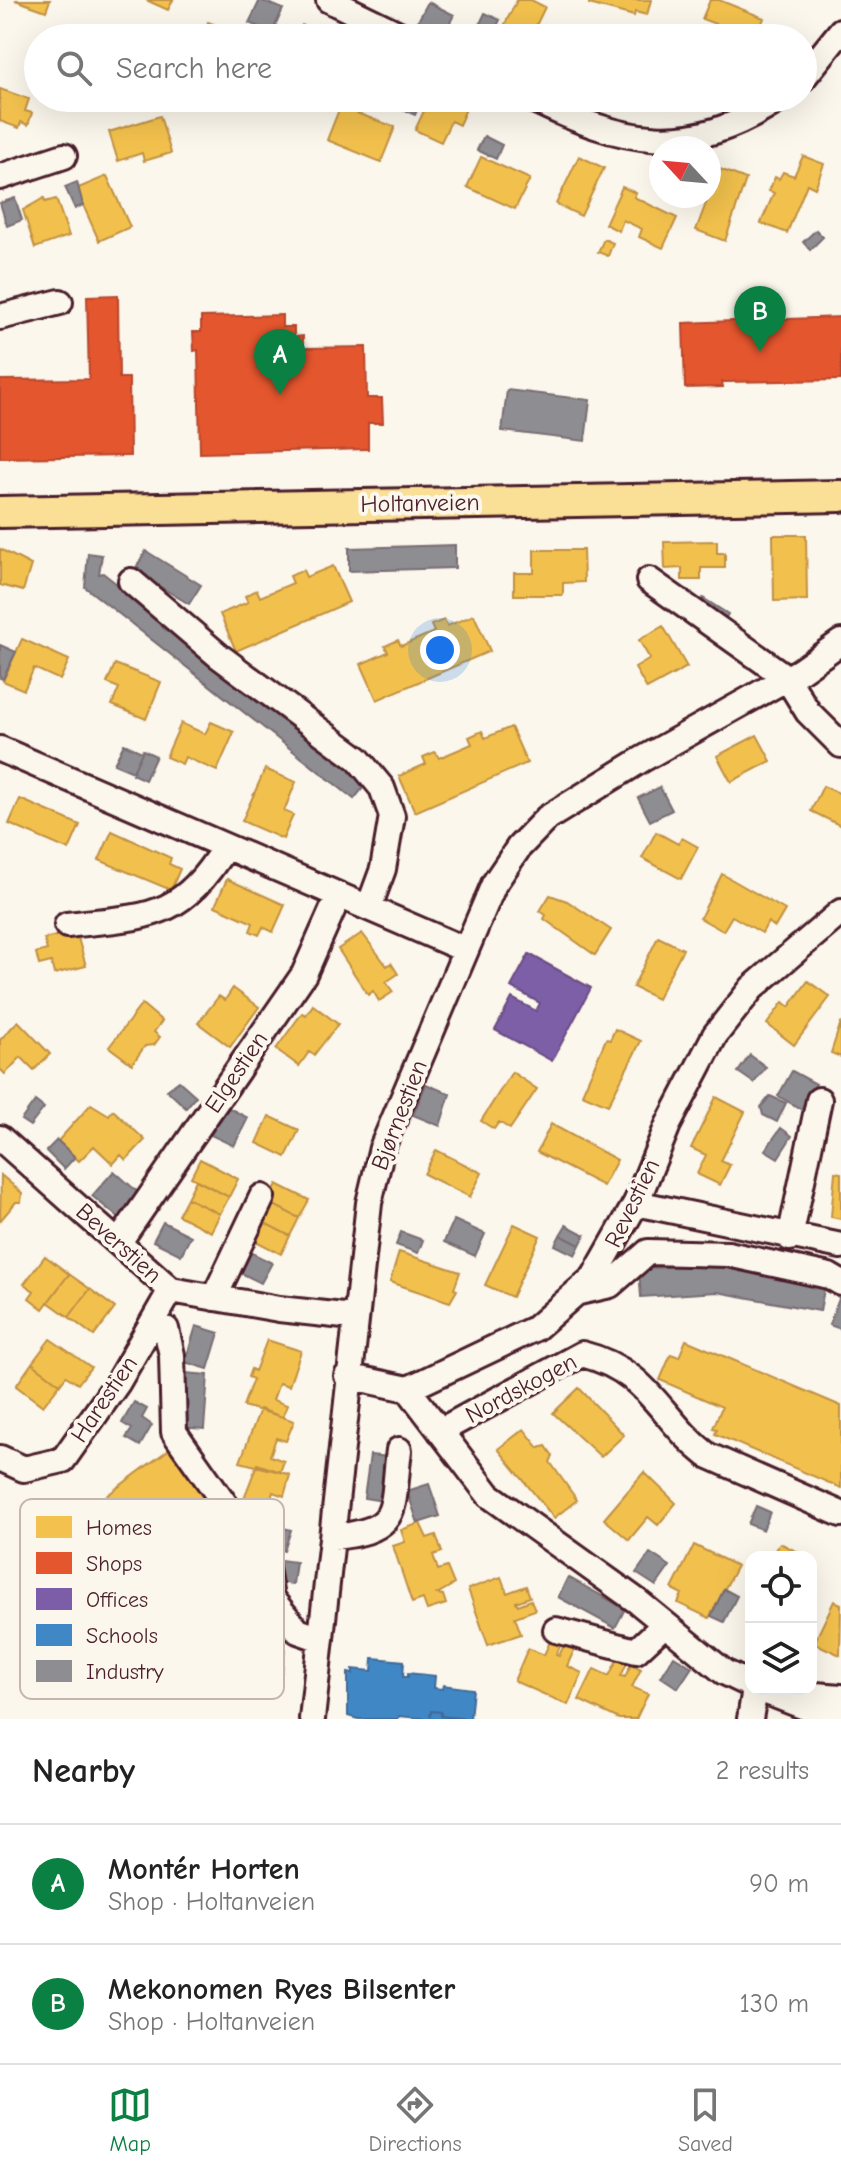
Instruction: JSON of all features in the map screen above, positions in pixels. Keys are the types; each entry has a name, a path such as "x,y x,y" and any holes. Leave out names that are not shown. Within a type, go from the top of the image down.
{"main road":[{"name":"Holtanveien","path":"0,512 841,496"}],"street":[{"path":"329,0 378,24"},
{"path":"817,61 841,31"},
{"path":"561,112 607,133 671,140 703,135 756,112"},
{"path":"0,177 64,156"},
{"path":"0,317 60,302"},
{"path":"649,580 787,678 808,712 841,745"},
{"path":"131,581 219,656 358,759 382,788 392,816 383,869 369,907"},
{"name":"Bjørnestien","path":"312,1719 333,1537 353,1317 369,1203 382,1148 494,884 519,847 547,818 787,678 841,642"},
{"path":"0,749 466,950"},
{"path":"67,925 144,916 168,909 206,877 225,847"},
{"name":"Elgestien","path":"119,1242 304,974 339,895"},
{"name":"Revestien","path":"408,1389 536,1328 594,1277 636,1203 668,1125 719,1028 752,988 841,912"},
{"path":"790,1238 819,1100"},
{"name":"Beverstien","path":"0,1138 171,1290 353,1317"},
{"path":"214,1298 262,1197"},
{"path":"636,1203 790,1238 841,1246"},
{"path":"577,1292 610,1285 648,1252 673,1251 728,1254 829,1276 841,1283"},
{"name":"Harestien","path":"0,1458 24,1469 63,1460 118,1382 171,1290"},
{"name":"Harestien","path":"152,1323 166,1329 172,1355 174,1432 221,1499"},
{"name":"Nordskogen","path":"440,1431 582,1354 625,1371 652,1393 693,1444 707,1455 841,1514"},
{"path":"347,1376 408,1389"},
{"name":"Nordskogen","path":"408,1389 489,1495 665,1624 724,1672 745,1682"},
{"path":"333,1537 377,1529 388,1519 399,1450"},
{"name":"Harestien","path":"284,1614 298,1631 321,1639"},
{"path":"556,1630 636,1651 665,1624"},
{"name":"Nordskogen","path":"817,1694 841,1697"},
{"path":"750,1719 755,1695"},
{"name":"Nordskogen","path":"775,1695 818,1712 841,1715"}],"building: Homes":[{"path":"15,0 50,0 46,11"},
{"path":"146,0 173,0 168,10"},
{"path":"517,0 531,0 545,7 537,24 505,24"},
{"path":"590,0 651,0 647,15 635,12 634,16 589,4"},
{"path":"710,0 719,0 764,18 762,24 716,24 702,19"},
{"path":"0,89 24,97 24,112 32,113 28,125 21,122 19,128 0,121"},
{"path":"338,112 354,112 395,127 381,162 327,140"},
{"path":"423,112 465,112 459,125 451,121 441,142 415,130"},
{"path":"160,116 171,153 144,161 142,153 118,161 109,132"},
{"path":"579,156 604,168 581,216 556,204"},
{"path":"803,156 824,164 815,188 807,184 787,233 761,223 774,193 769,191 775,177 779,179 783,172 794,176"},
{"path":"481,157 530,179 515,209 467,187"},
{"path":"721,169 746,179 725,241 696,230 704,208 721,208"},
{"path":"107,176 130,227 99,241 76,189"},
{"path":"622,187 636,193 634,197 649,204 649,208 657,208 677,218 663,248 639,237 642,229 623,220 619,231 605,224"},
{"path":"44,198 45,202 56,199 69,236 35,248 23,210"},
{"path":"604,239 613,243 608,256 598,252"},
{"path":"773,535 806,535 807,600 774,601"},
{"path":"717,541 717,553 725,553 725,568 701,568 701,580 682,580 682,568 665,569 664,542"},
{"path":"0,549 31,565 23,591 0,585"},
{"path":"534,550 583,550 584,582 563,583 563,595 514,595 514,573 534,573"},
{"path":"333,566 349,602 236,651 220,614 248,602 245,596 257,590 260,597 293,583 290,576 303,570 306,577"},
{"path":"474,615 490,651 377,700 361,664 388,652 385,646 398,640 401,646 434,632 431,625 444,620 447,626"},
{"path":"663,626 687,667 647,689 635,668 650,659 639,640"},
{"path":"22,639 69,660 60,680 34,668 24,690 3,681"},
{"path":"115,664 161,682 146,719 112,705 119,688 107,683"},
{"path":"211,722 234,732 217,771 185,757 182,764 166,757 181,723 205,734"},
{"path":"511,727 527,763 415,812 399,776 426,764 423,757 435,752 439,758 472,744 469,737 482,731 485,738"},
{"path":"757,735 771,761 731,782 717,756"},
{"path":"265,769 296,782 284,811 293,815 283,839 242,821"},
{"path":"823,786 841,794 841,826 811,811"},
{"path":"20,799 80,825 69,850 9,824"},
{"path":"112,831 171,858 169,864 180,869 171,890 99,860"},
{"path":"656,832 678,844 682,838 698,847 681,879 642,858"},
{"path":"722,874 785,910 775,927 768,922 762,933 732,916 723,931 700,918"},
{"path":"227,879 285,905 273,932 263,927 259,935 250,931 253,923 215,906"},
{"path":"550,895 567,901 611,930 595,955 544,919 546,915 540,911"},
{"path":"76,931 86,966 54,974 51,962 39,965 36,953 47,950 44,939"},
{"path":"362,933 387,966 391,963 398,974 386,982 393,992 379,1001 373,991 368,995 338,949"},
{"path":"658,937 683,949 657,999 633,987"},
{"path":"808,981 830,997 794,1045 767,1024 783,1002 789,1007"},
{"path":"233,988 259,1007 230,1047 198,1023 219,996 225,1000"},
{"path":"142,1004 162,1021 154,1032 160,1037 154,1045 145,1046 132,1064 109,1047"},
{"path":"313,1005 338,1024 314,1055 309,1052 299,1066 276,1049 302,1013 306,1015"},
{"path":"18,1021 50,1054 34,1070 21,1057 5,1074 0,1069 0,1040"},
{"path":"841,1022 841,1057 831,1053"},
{"path":"615,1029 641,1041 608,1105 582,1094 606,1039 610,1040"},
{"path":"512,1072 537,1089 510,1129 499,1122 494,1129 481,1121"},
{"path":"716,1097 745,1112 721,1161 730,1165 720,1185 697,1174 706,1155 691,1148"},
{"path":"91,1104 109,1115 113,1110 145,1140 126,1160 121,1155 113,1164 94,1146 79,1161 58,1141"},
{"path":"269,1116 299,1130 286,1157 257,1143"},
{"path":"551,1124 617,1160 603,1186 537,1152"},
{"path":"436,1150 482,1173 470,1197 424,1174"},
{"path":"200,1159 238,1179 229,1197 191,1177"},
{"path":"835,1172 841,1173 841,1219 831,1217"},
{"path":"1,1175 22,1193 21,1202 16,1202 0,1221"},
{"path":"196,1180 229,1197 220,1214 187,1198"},
{"path":"277,1184 309,1200 299,1218 268,1202"},
{"path":"187,1198 220,1214 211,1232 178,1215"},
{"path":"268,1202 299,1218 290,1236 259,1220"},
{"path":"259,1220 290,1236 281,1254 250,1238"},
{"path":"514,1224 540,1236 512,1297 485,1285"},
{"path":"399,1252 460,1272 454,1289 457,1290 450,1302 390,1282"},
{"path":"45,1256 69,1274 43,1309 29,1298 34,1291 24,1284"},
{"path":"69,1274 90,1289 69,1317 48,1302"},
{"path":"90,1289 115,1308 94,1336 69,1317"},
{"path":"50,1339 91,1367 78,1384 66,1376 60,1384 32,1363"},
{"path":"267,1340 301,1351 289,1386 279,1383 273,1400 287,1405 283,1417 243,1406 253,1379 248,1377 251,1369 255,1371"},
{"path":"686,1340 841,1406 841,1488 715,1434 717,1429 713,1428 722,1407 660,1380 671,1354 679,1357"},
{"path":"32,1363 60,1384 43,1406 16,1386"},
{"path":"579,1388 624,1435 601,1457 553,1413"},
{"path":"260,1409 294,1421 286,1441 276,1438 270,1456 284,1461 280,1472 240,1462"},
{"path":"524,1429 539,1448 546,1446 553,1456 550,1462 577,1500 554,1518 498,1449"},
{"path":"175,1445 211,1493 203,1499 102,1499"},
{"path":"257,1464 290,1475 284,1496 273,1492 271,1499 244,1499"},
{"path":"644,1472 676,1503 658,1525 648,1517 629,1540 604,1519"},
{"path":"420,1523 427,1538 436,1535 442,1552 433,1555 438,1570 447,1567 454,1584 437,1594 443,1595 446,1604 427,1610 423,1599 412,1603 393,1546 405,1542 401,1530"},
{"path":"780,1543 795,1551 774,1551"},
{"path":"694,1545 737,1566 709,1618 678,1603 682,1594 672,1589"},
{"path":"501,1577 507,1593 526,1586 530,1597 516,1602 518,1605 531,1600 535,1610 515,1617 521,1634 488,1645 468,1589"},
{"path":"834,1601 841,1604 840,1655 817,1644 817,1637"},
{"path":"552,1637 562,1642 556,1655 559,1656 565,1643 575,1648 567,1666 582,1673 568,1705 514,1681 528,1648 544,1655"},
{"path":"618,1658 627,1663 621,1676 625,1677 631,1664 641,1669 632,1687 648,1694 636,1719 619,1719 579,1700 594,1669 609,1676"}],"building: Shops":[{"path":"118,295 119,378 129,378 130,456 0,458 0,380 89,379 87,296"},
{"path":"282,315 282,327 294,327 294,337 303,336 303,348 366,347 367,398 382,398 383,423 368,423 368,449 200,453 198,350 194,351 193,332 201,332 201,317"},
{"path":"841,317 841,380 722,382 723,387 685,388 683,323"}],"building: Offices":[{"path":"529,954 591,988 552,1061 495,1030 512,998 536,1011 540,1003 511,987"}],"building: Schools":[{"path":"373,1658 404,1661 403,1677 408,1677 408,1673 435,1676 434,1688 442,1689 443,1685 473,1689 470,1719 441,1716 441,1712 431,1711 430,1719 399,1716 398,1719 358,1719 348,1716 348,1673 353,1674 353,1669 372,1671"},
{"path":"431,1711 441,1712 441,1716 466,1719 430,1719"}],"building: Industry":[{"path":"260,0 283,9 276,24 249,23"},
{"path":"428,2 454,15 449,24 424,24 418,21"},
{"path":"485,13 500,20 498,24 480,24"},
{"path":"484,136 502,145 496,159 477,150"},
{"path":"77,182 83,205 75,209 65,187"},
{"path":"15,198 22,220 7,226 0,203"},
{"path":"816,230 823,237 810,250 803,242"},
{"path":"507,390 590,400 585,441 502,431"},
{"path":"455,545 455,568 349,571 349,548"},
{"path":"146,551 201,585 189,604 134,571"},
{"path":"88,553 102,555 99,574 103,573 368,782 354,799 85,587"},
{"path":"703,598 728,614 722,624 697,606"},
{"path":"0,645 16,652 3,679 0,678"},
{"path":"124,744 142,752 133,772 114,764"},
{"path":"143,750 156,756 145,780 132,774"},
{"path":"660,787 672,810 650,821 638,798"},
{"path":"750,1055 766,1067 754,1083 738,1072"},
{"path":"792,1071 816,1084 801,1109 778,1096"},
{"path":"179,1081 196,1096 186,1108 167,1090"},
{"path":"426,1084 450,1094 440,1126 413,1115"},
{"path":"770,1096 786,1103 777,1122 763,1115 761,1107"},
{"path":"35,1101 44,1108 30,1126 21,1120"},
{"path":"225,1106 248,1118 234,1146 211,1135"},
{"path":"781,1128 792,1136 778,1158 765,1150"},
{"path":"57,1140 75,1157 64,1169 46,1151"},
{"path":"114,1171 140,1194 119,1218 92,1196"},
{"path":"454,1220 485,1234 475,1256 444,1242"},
{"path":"163,1222 191,1236 181,1255 153,1241"},
{"path":"566,1225 585,1235 580,1245 560,1235"},
{"path":"401,1232 423,1240 418,1253 396,1245"},
{"path":"560,1235 580,1245 575,1255 555,1245"},
{"path":"244,1249 272,1263 261,1283 233,1269"},
{"path":"719,1263 825,1284 820,1311 717,1292 641,1297 639,1269"},
{"path":"841,1300 841,1329 829,1325"},
{"path":"196,1326 219,1333 208,1369 185,1362"},
{"path":"185,1373 208,1375 204,1429 181,1427"},
{"path":"134,1402 147,1409 142,1418 152,1425 140,1446 126,1438 132,1429 122,1423"},
{"path":"370,1455 389,1457 384,1501 364,1498"},
{"path":"429,1484 440,1516 418,1523 407,1491"},
{"path":"756,1506 770,1512 763,1530 748,1524"},
{"path":"284,1528 291,1530 284,1551"},
{"path":"650,1553 670,1566 656,1586 636,1573"},
{"path":"284,1560 296,1562 293,1584 284,1583"},
{"path":"568,1577 625,1609 615,1628 558,1597"},
{"path":"724,1589 737,1596 724,1622 711,1616"},
{"path":"674,1656 692,1667 678,1688 661,1677"}],"place":[{"name":"Mekonomen Ryes Bilsenter","path":"760,352"},
{"name":"Montér Horten","path":"280,395"}]}
